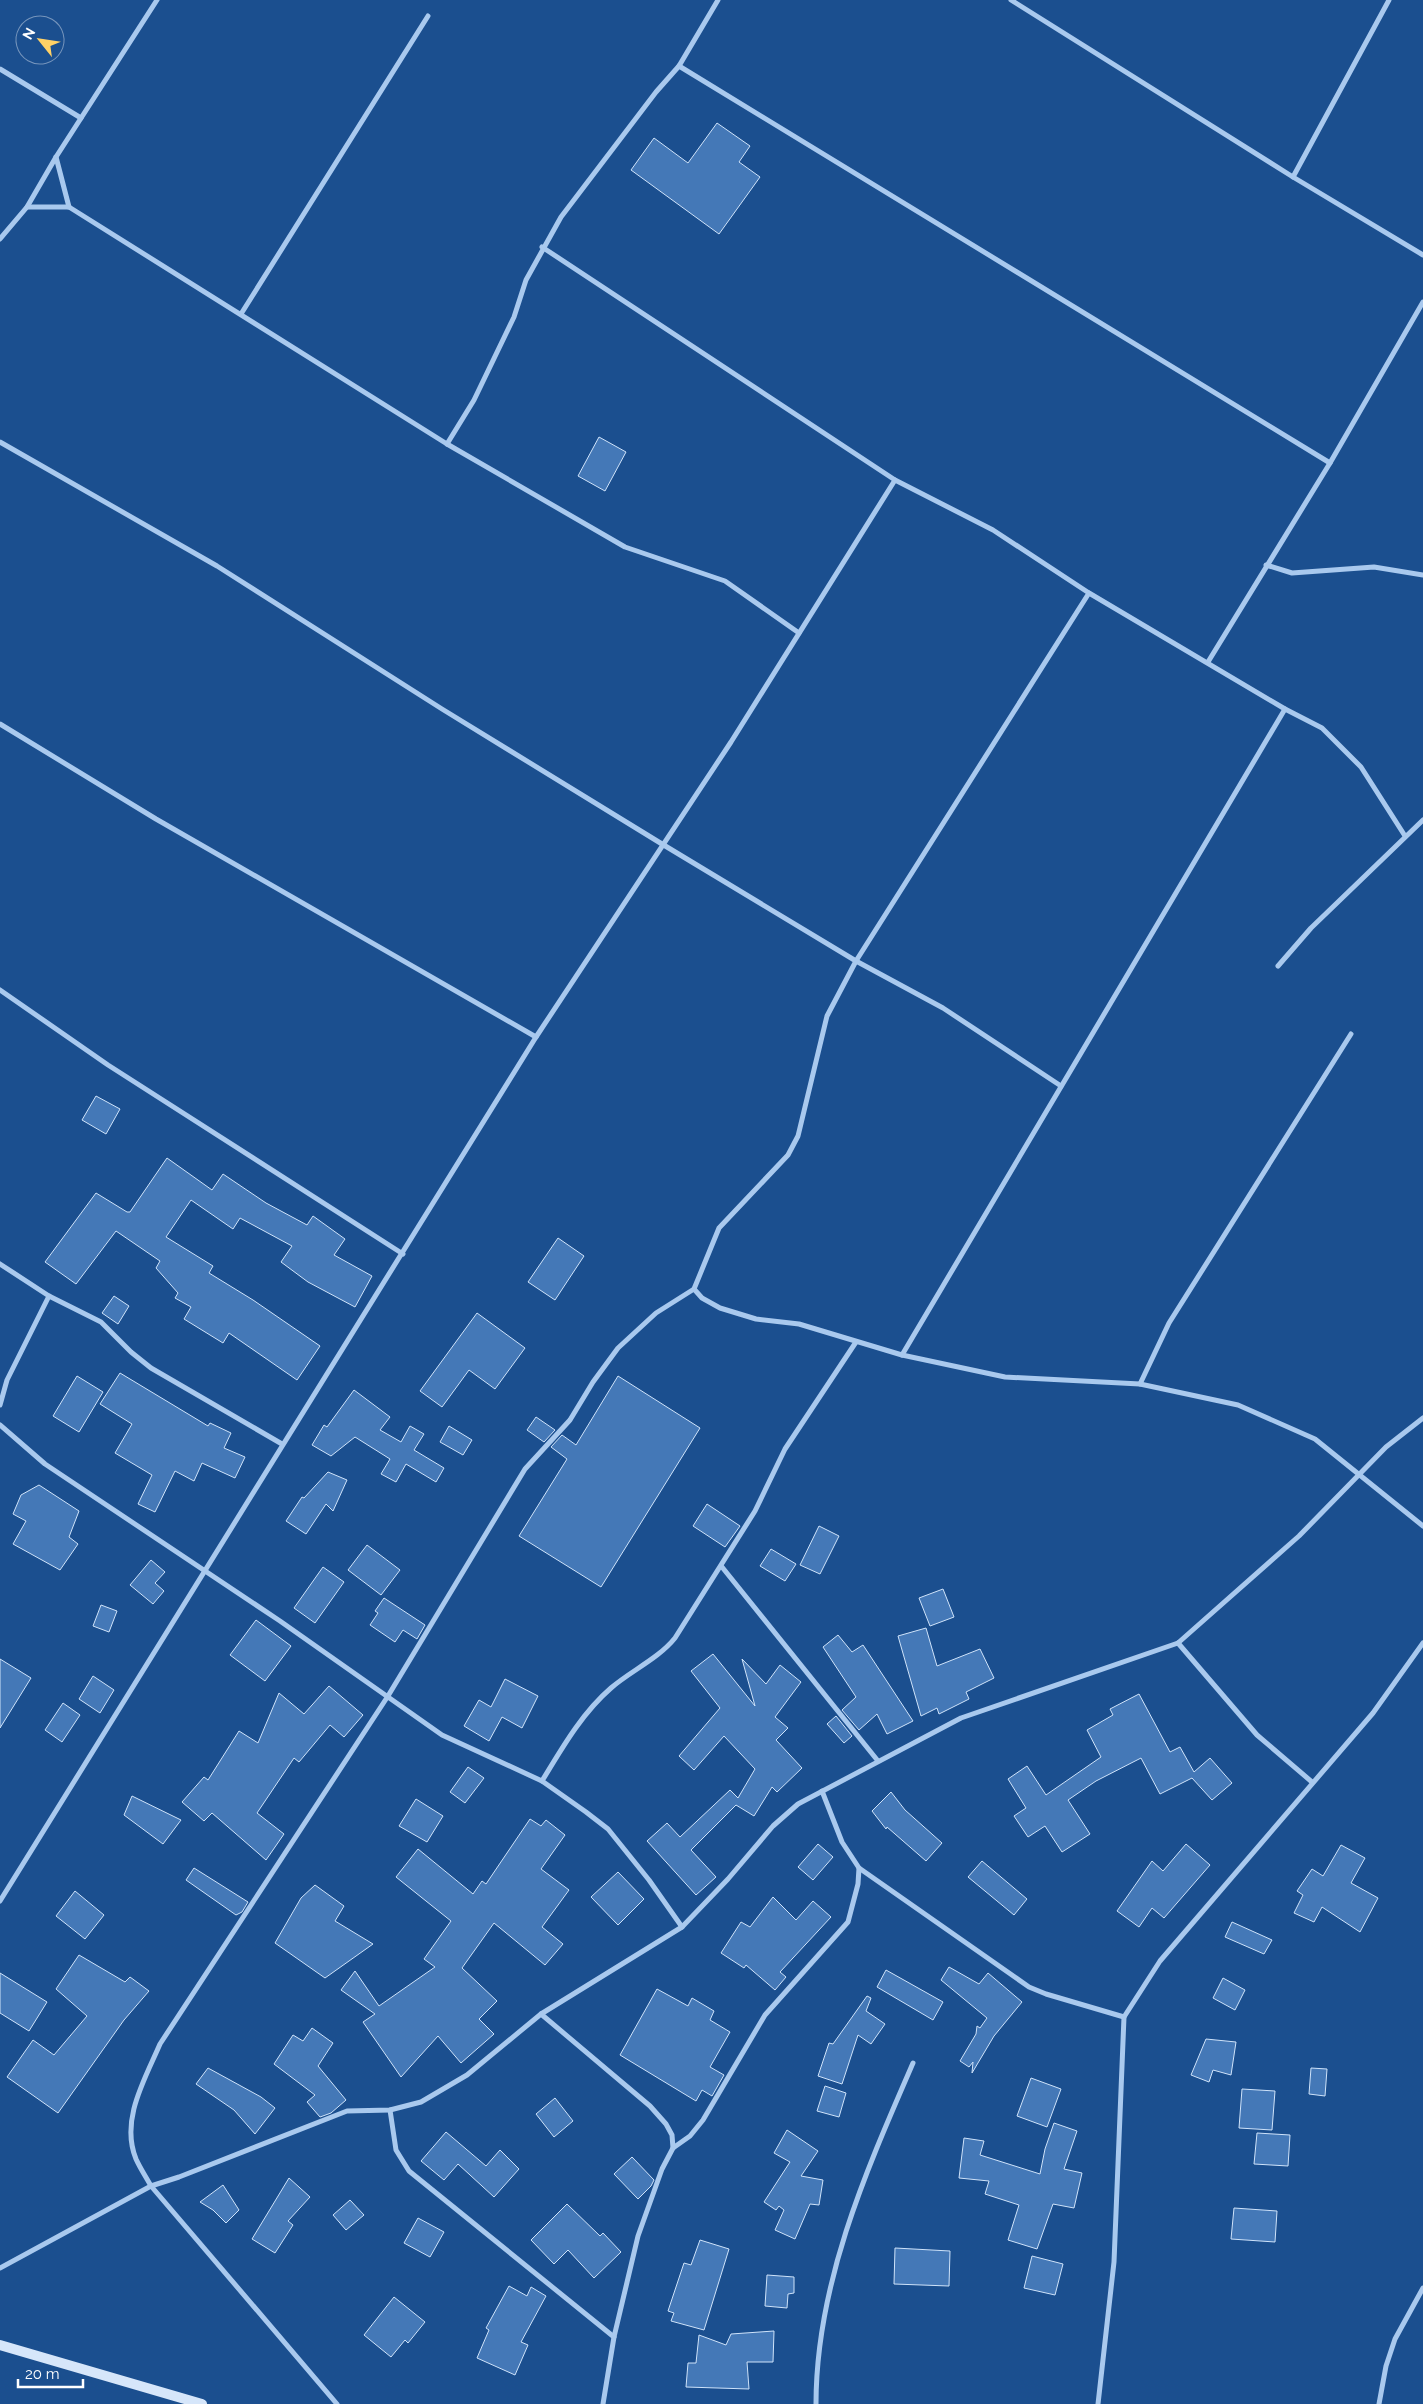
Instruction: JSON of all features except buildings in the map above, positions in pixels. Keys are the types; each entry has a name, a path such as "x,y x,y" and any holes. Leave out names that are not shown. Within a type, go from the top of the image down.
{"street":[{"path":"0,240 27,207 56,157 157,0"},
{"path":"447,444 474,400 514,317 526,280 542,247 561,218 656,92 679,66 718,0"},
{"path":"1011,0 1292,177 1423,254"},
{"path":"1292,177 1389,0"},
{"path":"241,314 428,16"},
{"path":"679,66 1330,464"},
{"path":"0,69 81,118"},
{"path":"56,157 69,207"},
{"path":"27,207 69,207 447,444 625,547 724,581 799,633"},
{"path":"542,247 894,480 993,530 1089,593 1285,709 1322,728 1360,767 1405,836"},
{"path":"1208,662 1266,565 1330,464 1423,302"},
{"path":"0,442 217,566 662,844 856,961 943,1008 1060,1086"},
{"path":"0,1901 206,1572 282,1444 403,1254 536,1037 662,844 732,742 894,480"},
{"path":"1266,565 1292,573 1374,567 1423,575"},
{"path":"337,2404 151,2186 135,2158 132,2135 133,2107 160,2044 388,1696 525,1469 570,1420 592,1382 618,1348 656,1312 694,1289 719,1228 788,1154 798,1136 827,1016 856,961 1089,593"},
{"path":"902,1355 1285,709"},
{"path":"0,724 156,819 536,1037"},
{"path":"1278,966 1311,928 1423,820"},
{"path":"0,990 108,1065 403,1254"},
{"path":"1140,1384 1169,1323 1351,1034"},
{"path":"0,1264 48,1296 101,1322 130,1352 151,1368 282,1444"},
{"path":"694,1289 702,1298 720,1308 756,1319 799,1324 902,1355 1005,1377 1140,1384 1238,1405 1315,1439 1423,1526"},
{"path":"0,1405 7,1380 48,1296"},
{"path":"542,1780 593,1705 612,1687 667,1647 722,1567 756,1511 784,1449 856,1342"},
{"path":"0,2268 151,2186 179,2177 347,2111 390,2110 421,2102 466,2075 541,2014 682,1927 774,1826 798,1804 962,1718 1178,1643 1299,1536 1386,1447 1423,1418"},
{"path":"0,1425 45,1464 388,1696 442,1735 542,1780 608,1829 649,1880 682,1927"},
{"path":"722,1567 878,1761"},
{"path":"1178,1643 1257,1735 1312,1782"},
{"path":"1098,2404 1114,2262 1124,2017 1160,1961 1373,1713 1423,1644"},
{"path":"822,1791 842,1842 859,1868 1029,1986 1046,1994 1124,2017"},
{"path":"603,2404 614,2337 638,2236 662,2169 673,2148 690,2136 703,2120 765,2015 848,1922 858,1884 859,1868"},
{"path":"541,2014 650,2106 666,2124 672,2135 673,2148"},
{"path":"816,2404 827,2295 837,2258 872,2157 913,2063"},
{"path":"390,2110 396,2150 409,2171 614,2337"},
{"path":"1379,2404 1386,2366 1395,2339 1423,2288"},
{"path":"0,2345 202,2404"}]}
